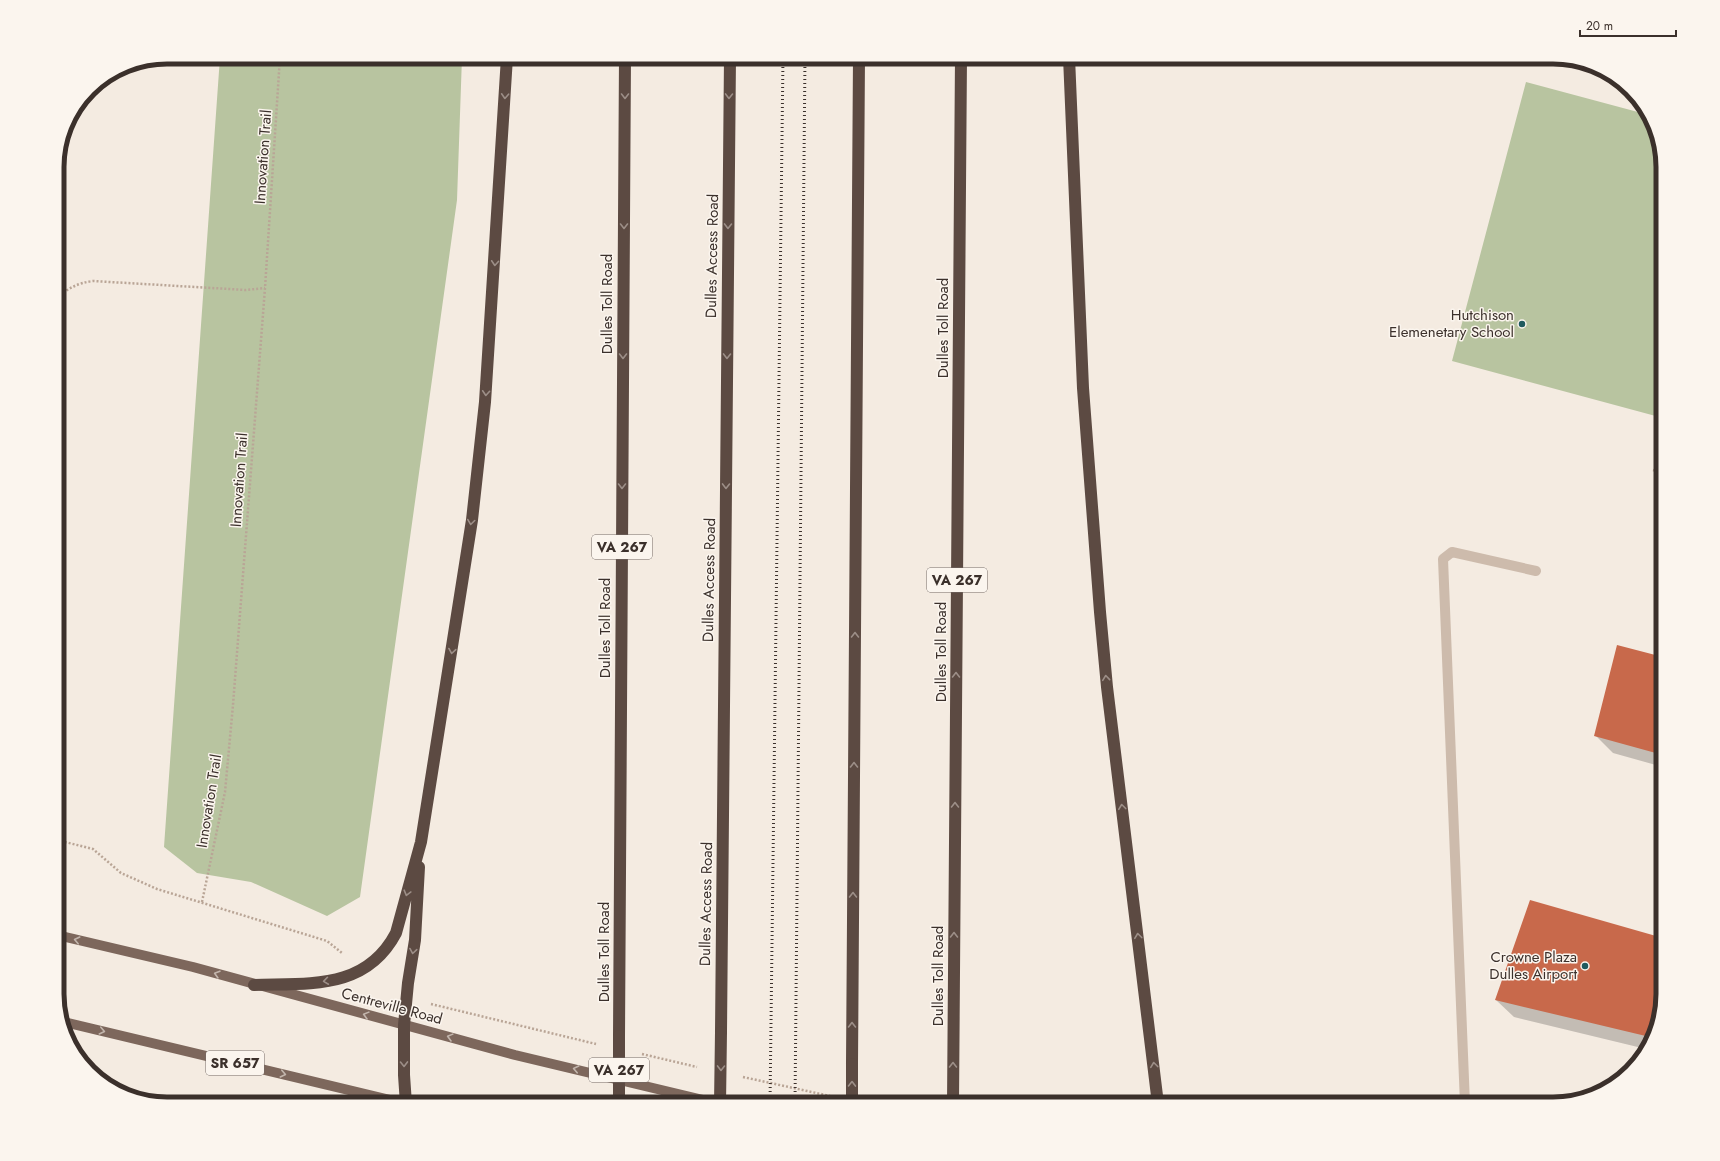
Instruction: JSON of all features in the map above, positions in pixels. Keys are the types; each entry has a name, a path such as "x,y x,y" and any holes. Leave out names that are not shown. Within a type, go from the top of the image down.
{"highway":[{"path":"254,985 326,982 358,972 376,959 391,943 396,933 420,842 458,614 480,452 490,342 507,64"},
{"name":"Dulles Toll Road","path":"619,1097 625,64"},
{"name":"Dulles Access Road","path":"720,1097 730,64"},
{"path":"852,1097 859,64"},
{"name":"Dulles Toll Road","path":"953,1097 961,64"},
{"path":"1069,64 1083,388 1100,612 1109,702 1157,1097"},
{"path":"406,1097 404,1075 404,1025 408,984 415,940 420,842"}],"main road":[{"name":"Centreville Road","path":"64,937 193,968 515,1055 691,1097"},
{"name":"SR 657","path":"69,1023 378,1097"}],"lane":[{"path":"1464,1097 1443,559 1452,552 1536,570"}],"path":[{"name":"Innovation Trail","path":"202,902 224,792 233,705 265,288 280,64"},
{"path":"64,293 82,282 93,281 246,290 265,288"},
{"path":"64,842 93,849 121,872 157,889 327,941 343,953"},
{"path":"431,1004 603,1045"},
{"path":"642,1054 703,1068"},
{"path":"741,1076 833,1097"}],"green space":[{"path":"220,64 462,64 457,200 360,897 327,916 251,882 197,873 164,847"},
{"path":"1526,82 1640,113 1648,128 1652,141 1656,167 1656,416 1452,361"}],"building":[{"path":"1617,645 1656,655 1656,753 1594,736"},
{"name":"Crowne Plaza Dulles Airport","path":"1530,900 1656,936 1655,1007 1651,1027 1646,1036 1495,1000"}],"railway":[{"path":"770,1097 783,64"},
{"path":"795,1097 805,64"}],"place":[{"name":"Hutchison Elemenetary School","path":"1522,324"},
{"name":"Crowne Plaza Dulles Airport","path":"1585,966"}]}
